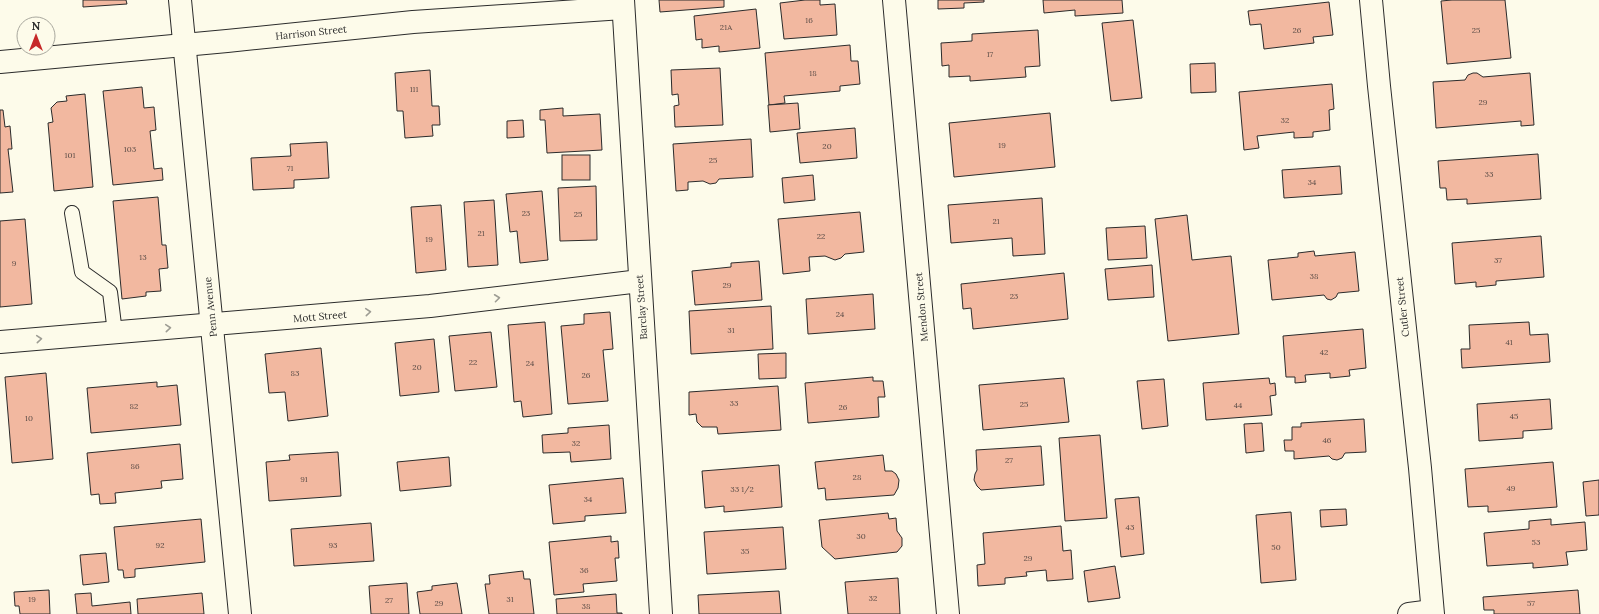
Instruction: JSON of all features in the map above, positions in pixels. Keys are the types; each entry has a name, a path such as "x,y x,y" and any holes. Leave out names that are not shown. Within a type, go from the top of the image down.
{"street":[{"name":"Penn Avenue","path":"180,0 240,614"},
{"name":"Mendon Street","path":"894,0 948,614"},
{"name":"Cutler Street","path":"1371,0 1420,468 1433,612"},
{"name":"Harrison Street","path":"0,62 414,22 623,4"},
{"name":"Barclay Street","path":"623,4 661,614"},
{"name":"Mott Street","path":"0,342 430,306 640,281"},
{"path":"1409,614 1433,612"}],"lane":[{"path":"72,213 82,272 110,292 115,333"}],"building":[{"path":"83,0 126,0 127,4 83,7"},
{"path":"659,0 724,0 724,7 660,12"},
{"path":"820,0 820,5 835,4 837,35 784,39 780,3"},
{"path":"938,0 984,0 984,2 964,3 964,8 938,9"},
{"path":"1043,0 1122,0 1123,13 1075,16 1075,10 1044,13"},
{"path":"1505,0 1511,58 1447,64 1441,1"},
{"path":"1329,2 1333,35 1313,37 1314,43 1264,49 1261,24 1250,25 1248,11"},
{"path":"756,9 760,48 719,52 719,46 702,48 702,39 696,40 694,16"},
{"path":"1133,20 1142,98 1111,101 1102,23"},
{"path":"1038,30 1040,66 1025,67 1026,77 970,81 970,76 949,77 949,65 942,66 941,43 972,41 972,34"},
{"path":"850,45 851,61 858,61 860,84 840,86 840,91 784,96 785,103 769,105 765,53"},
{"path":"1215,63 1216,92 1191,93 1190,64"},
{"path":"720,68 723,125 675,127 674,106 679,105 678,94 672,95 671,70"},
{"path":"430,70 432,106 439,106 440,125 432,125 433,136 405,138 403,111 397,111 395,73"},
{"path":"1477,73 1483,77 1530,73 1534,125 1521,126 1521,121 1436,128 1433,82 1465,80 1468,75"},
{"path":"1332,84 1334,109 1329,110 1330,130 1313,132 1313,137 1294,138 1294,132 1257,136 1259,148 1244,150 1239,92"},
{"path":"142,87 144,108 154,107 156,130 150,131 154,169 162,168 163,180 113,185 103,91"},
{"path":"85,94 93,187 54,191 48,123 53,122 51,108 57,102 67,101 66,96"},
{"path":"798,103 800,129 770,132 768,105"},
{"path":"563,108 563,116 600,114 602,150 547,153 545,120 540,120 540,110"},
{"path":"0,110 3,110 5,127 10,126 12,149 8,149 13,192 0,193"},
{"path":"1050,113 1055,167 954,177 949,123"},
{"path":"523,120 524,137 507,138 507,121"},
{"path":"855,128 857,158 800,163 797,133"},
{"path":"751,139 753,177 719,179 716,183 710,184 703,181 688,182 688,190 676,191 673,144"},
{"path":"327,142 329,178 294,180 294,188 253,190 251,158 291,156 290,144"},
{"path":"1538,154 1541,199 1467,204 1467,199 1447,200 1446,188 1440,188 1438,161"},
{"path":"562,155 590,155 590,180 562,180"},
{"path":"1340,166 1342,194 1284,198 1282,170"},
{"path":"813,175 815,200 784,203 782,178"},
{"path":"596,186 597,240 560,241 558,188"},
{"path":"542,191 548,260 520,263 517,231 510,232 506,194"},
{"path":"158,197 162,245 166,245 168,268 159,269 161,291 146,292 146,296 122,299 113,201"},
{"path":"1042,198 1045,254 1013,256 1012,238 951,243 948,205"},
{"path":"494,200 498,265 468,267 464,202"},
{"path":"441,205 446,270 416,273 411,207"},
{"path":"860,212 864,252 845,254 841,258 835,260 825,256 809,257 810,271 783,274 778,219"},
{"path":"1187,215 1192,260 1231,256 1239,334 1168,341 1155,219"},
{"path":"25,219 32,304 0,307 0,221"},
{"path":"1145,226 1147,258 1108,260 1106,228"},
{"path":"1541,236 1544,277 1496,281 1496,285 1476,287 1476,282 1455,284 1452,243"},
{"path":"1314,251 1315,256 1355,252 1359,291 1338,293 1336,297 1331,300 1327,299 1324,295 1272,300 1268,260 1298,257 1298,253"},
{"path":"759,261 762,300 695,305 692,271 731,267 731,263"},
{"path":"1152,265 1154,297 1108,300 1105,269"},
{"path":"1064,273 1068,319 973,329 971,308 963,309 961,284"},
{"path":"873,294 875,329 808,334 806,299"},
{"path":"771,306 773,349 691,354 689,311"},
{"path":"610,312 613,349 603,350 608,401 568,404 561,326 584,324 584,314"},
{"path":"545,322 552,414 523,417 521,401 514,402 508,325"},
{"path":"1529,322 1530,335 1548,334 1550,362 1462,368 1461,349 1470,349 1469,325"},
{"path":"1363,329 1366,368 1349,370 1350,376 1330,378 1330,373 1305,375 1306,382 1295,383 1295,377 1286,377 1283,336"},
{"path":"491,332 497,387 455,391 449,336"},
{"path":"434,339 439,392 400,396 395,343"},
{"path":"321,348 328,416 288,421 285,392 269,393 265,354"},
{"path":"786,353 786,378 759,379 758,354"},
{"path":"46,373 53,459 12,463 5,377"},
{"path":"873,377 873,381 883,381 885,397 878,397 879,417 808,423 805,383"},
{"path":"1064,378 1069,422 983,430 979,385"},
{"path":"1269,378 1270,384 1275,383 1276,395 1270,396 1272,415 1206,420 1203,383"},
{"path":"1164,379 1168,426 1142,429 1137,381"},
{"path":"157,382 157,387 177,385 181,425 91,433 87,388"},
{"path":"778,386 781,430 718,434 717,427 702,427 697,422 696,414 689,415 689,392"},
{"path":"1550,399 1552,429 1523,431 1523,438 1479,441 1477,404"},
{"path":"1364,419 1366,452 1345,453 1342,458 1337,460 1332,459 1329,456 1294,459 1294,451 1285,451 1284,440 1292,440 1292,427 1301,427 1301,423"},
{"path":"1262,423 1264,451 1246,453 1244,424"},
{"path":"609,425 611,459 571,462 570,452 543,453 542,435 568,433 568,428"},
{"path":"1100,435 1107,518 1065,521 1059,438"},
{"path":"180,444 183,479 161,481 162,488 115,493 116,503 100,504 99,494 91,495 87,453"},
{"path":"1041,446 1044,485 981,490 977,486 974,480 977,470 976,450"},
{"path":"338,452 341,496 269,501 266,462 290,460 289,455"},
{"path":"883,455 885,471 892,471 896,474 899,480 898,488 894,495 826,500 825,488 818,489 815,462"},
{"path":"449,457 451,486 400,491 397,462"},
{"path":"1553,462 1557,507 1488,512 1488,506 1468,507 1465,469"},
{"path":"779,465 782,507 724,512 724,506 705,508 702,471"},
{"path":"623,478 626,513 585,516 585,521 553,524 549,485"},
{"path":"1599,480 1599,515 1586,516 1583,482"},
{"path":"1139,497 1144,554 1121,557 1115,499"},
{"path":"1346,509 1347,525 1321,527 1320,510"},
{"path":"1291,512 1296,580 1261,583 1256,515"},
{"path":"888,513 889,519 896,518 897,531 902,538 902,546 897,552 835,559 822,547 819,520"},
{"path":"201,519 205,562 135,569 135,577 124,578 123,570 118,570 114,527"},
{"path":"1551,519 1551,525 1585,522 1587,550 1566,552 1568,565 1533,568 1533,563 1487,566 1484,533 1529,529 1529,521"},
{"path":"371,523 374,561 294,566 291,529"},
{"path":"1061,526 1063,551 1071,550 1073,579 1047,581 1046,570 1026,572 1027,576 1005,578 1005,584 978,586 977,565 985,564 983,533"},
{"path":"783,527 786,569 707,574 704,532"},
{"path":"611,536 611,542 618,541 619,558 615,558 617,581 583,584 584,592 554,595 549,542"},
{"path":"106,553 109,582 83,585 80,555"},
{"path":"1115,566 1120,598 1088,602 1084,571"},
{"path":"523,571 524,579 530,579 534,614 489,614 485,584 490,584 489,575"},
{"path":"898,578 900,614 848,614 845,582"},
{"path":"407,583 409,614 371,614 369,586"},
{"path":"457,583 462,614 420,614 417,592 432,590 432,586"},
{"path":"49,590 50,614 20,614 19,606 15,606 14,592"},
{"path":"1578,590 1580,614 1494,614 1494,610 1484,610 1483,597"},
{"path":"779,591 781,614 699,614 698,595"},
{"path":"91,593 92,606 130,602 131,614 77,614 75,594"},
{"path":"202,593 204,614 138,614 137,599"},
{"path":"616,594 617,613 622,614 557,614 556,599"}]}
